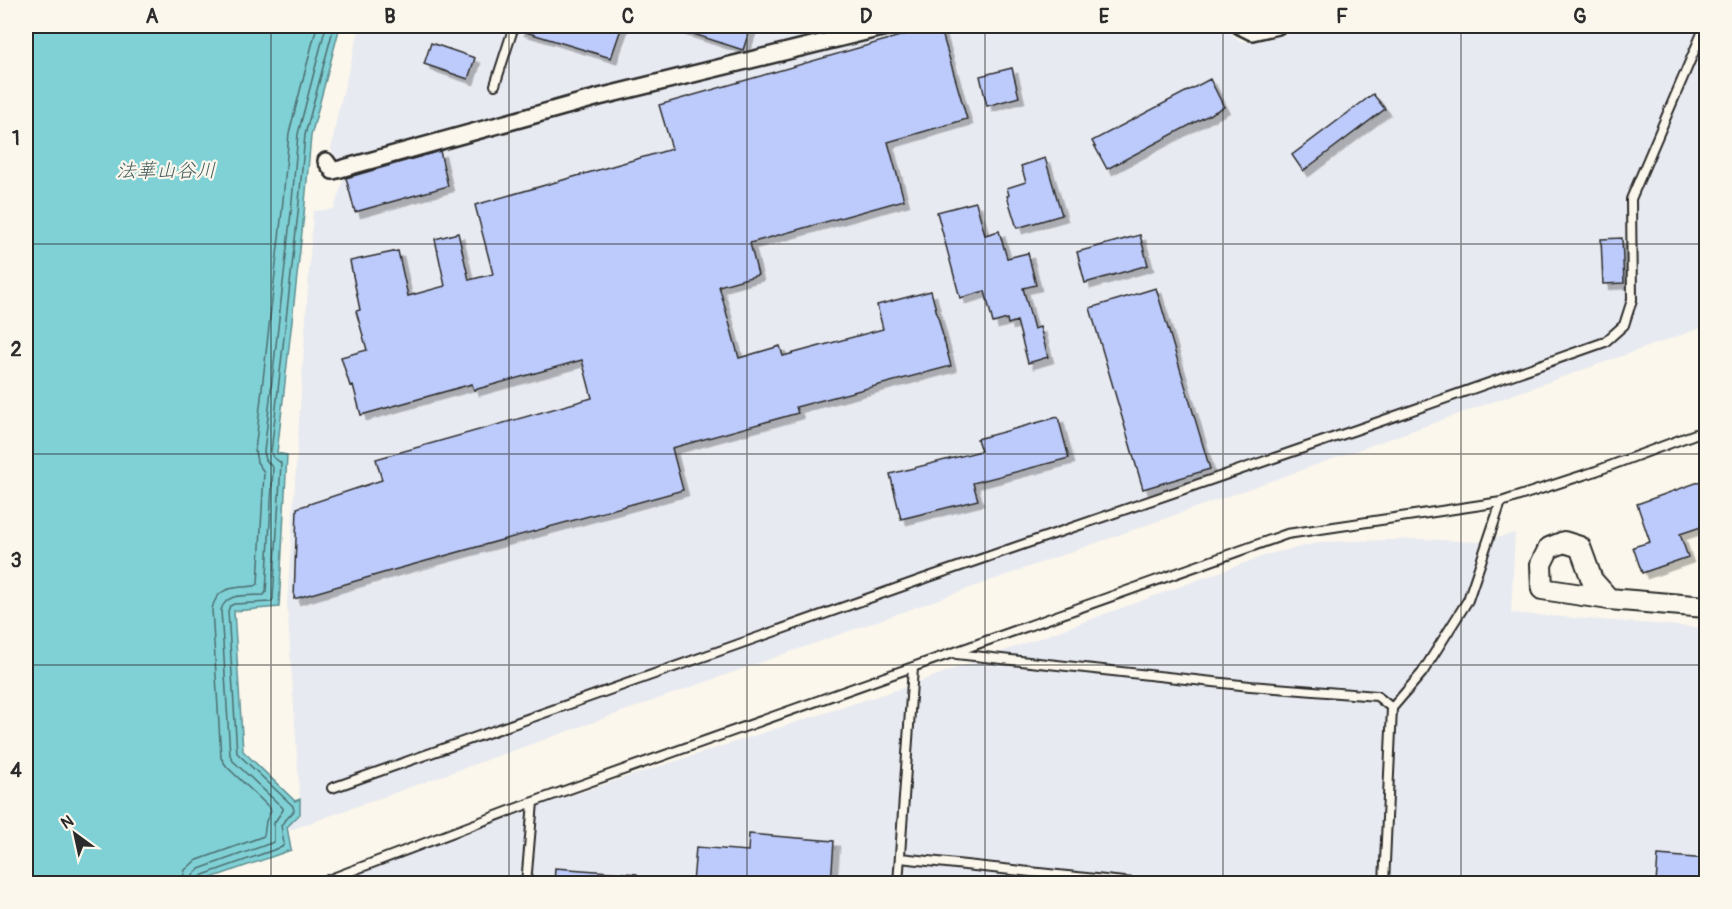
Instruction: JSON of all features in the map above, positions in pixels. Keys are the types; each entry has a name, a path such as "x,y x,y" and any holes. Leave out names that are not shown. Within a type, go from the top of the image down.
{"street":[{"path":"326,161 333,171 599,97 890,26"},
{"path":"1239,26 1252,32 1278,26"},
{"path":"1609,599 1592,580 1580,547 1564,542 1549,548 1541,564 1542,589 1609,599 1707,607"}],"lane":[{"path":"495,85 513,26"},
{"path":"332,788 923,579 1605,342 1624,325 1632,300 1631,199 1705,26"},
{"path":"316,884 532,802 1287,534 1501,502 1596,471 1707,430"},
{"path":"1384,884 1392,708 1422,673 1468,600 1501,502"},
{"path":"952,654 1250,686 1377,696 1392,708"},
{"path":"898,884 913,668"},
{"path":"526,884 532,802"},
{"path":"900,858 1143,884"}],"shaded area":[{"path":"360,26 875,26 339,162 331,150 337,116"},
{"path":"919,26 1221,26 1242,42 1272,38 1315,26 1706,26 1706,326 290,830 287,826 301,815 287,603 313,211 334,209 344,177 599,104 902,33"},
{"path":"1515,533 1511,613 1706,628 1706,883 296,884 902,688 1269,554 1321,542 1422,539 1479,542"}],"water":[{"name":"法華山谷川","path":"26,26 340,26 311,136 277,453 287,455 279,607 234,611 243,751 295,801 300,799 300,814 287,827 291,850 197,883 26,883"}],"building":[{"path":"520,26 622,26 611,58 519,30"},
{"path":"675,26 751,26 743,50 675,28"},
{"path":"940,26 967,119 888,142 904,200 750,243 758,275 719,286 739,358 780,346 783,356 883,329 877,305 931,291 951,366 796,407 798,413 672,448 683,490 294,599 297,508 382,480 376,459 592,398 582,360 474,390 472,384 361,415 353,385 350,386 341,357 367,350 356,311 360,310 350,261 398,251 408,296 445,286 435,239 458,233 469,280 493,274 475,205 672,149 659,105"},
{"path":"431,43 475,58 468,79 424,64"},
{"path":"1012,68 1019,97 987,106 980,76"},
{"path":"1210,79 1224,107 1107,169 1092,141"},
{"path":"1373,94 1385,109 1303,171 1292,155"},
{"path":"440,151 448,186 355,212 346,178"},
{"path":"1045,158 1062,215 1017,228 1007,196 1009,195 1007,188 1026,182 1021,166"},
{"path":"976,202 985,235 999,231 1007,258 1028,253 1036,285 1023,288 1034,329 1040,327 1048,357 1028,363 1017,321 1008,324 1007,319 993,323 985,291 960,298 937,212"},
{"path":"1140,235 1148,265 1085,283 1077,252"},
{"path":"1622,238 1624,283 1603,284 1601,239"},
{"path":"1156,288 1210,469 1143,489 1090,308"},
{"path":"1058,417 1069,458 973,483 978,500 901,519 890,474 981,451 977,439"},
{"path":"1707,479 1707,525 1680,534 1688,557 1642,573 1633,547 1650,542 1637,504"},
{"path":"749,834 834,841 831,884 693,884 696,847 748,851"},
{"path":"1658,855 1707,859 1707,884 1656,884"},
{"path":"555,868 637,874 637,884 554,884"}]}
